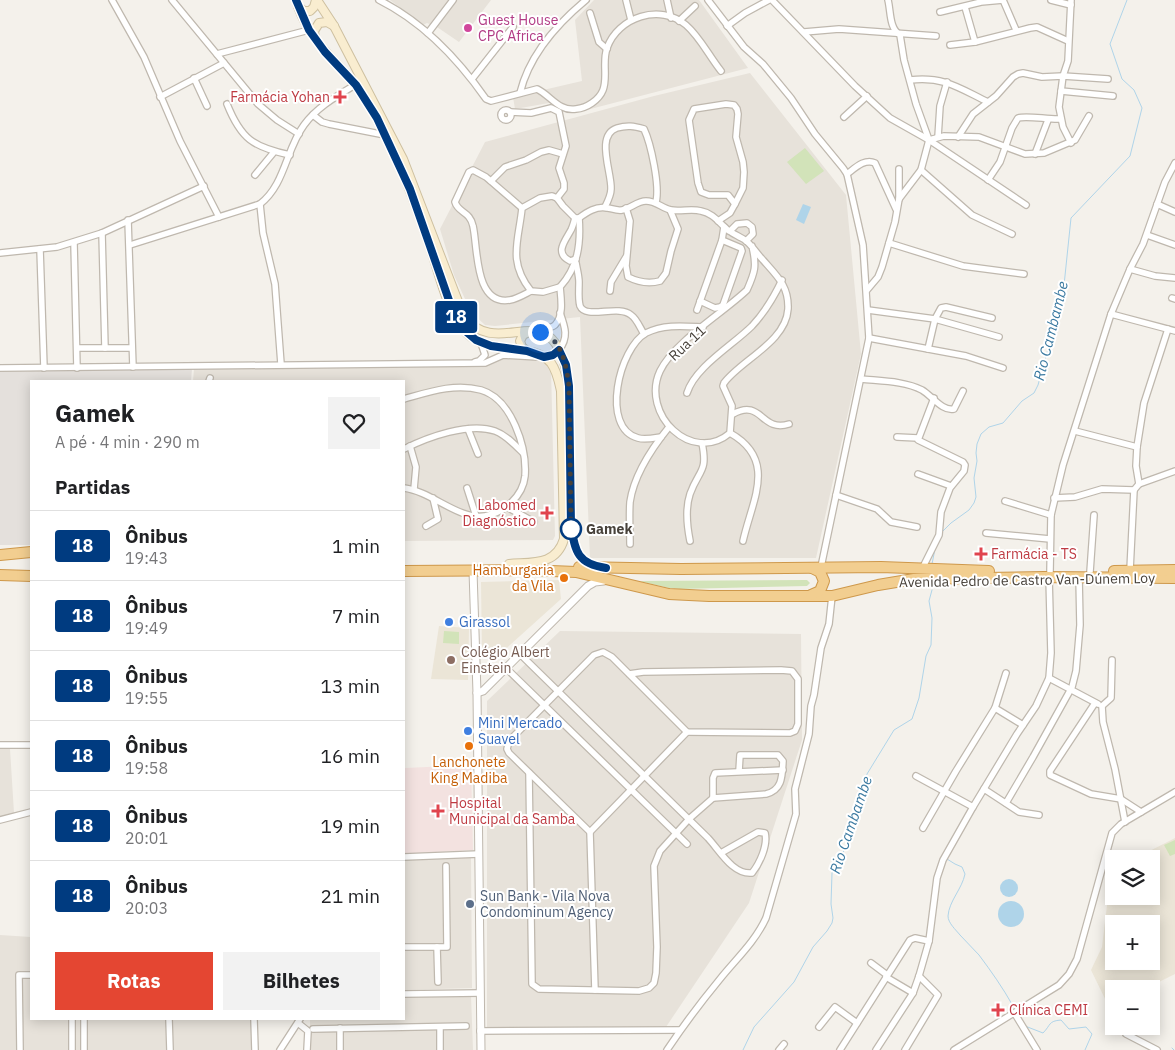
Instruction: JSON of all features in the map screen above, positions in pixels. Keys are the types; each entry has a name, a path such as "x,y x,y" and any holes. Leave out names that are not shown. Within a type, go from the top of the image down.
{"highway":[{"path":"0,555 30,552"},
{"name":"Avenida Pedro de Castro Van-Dúnem Loy","path":"405,565 525,564 606,568 881,567 924,573 1175,578"},
{"path":"809,568 820,572 824,581 820,592 810,596"},
{"name":"Avenida Pedro de Castro Van-Dúnem Loy","path":"1049,575 1130,570 1175,570"},
{"name":"Avenida Pedro de Castro Van-Dúnem Loy","path":"405,571 576,572 662,593 683,596 832,596 878,584 903,580 924,573"},
{"path":"0,575 30,576"}],"main road":[{"path":"297,3 304,11 310,11 314,7 316,0"},
{"path":"316,0 334,26 403,159 464,317 475,328 486,332 540,332 554,339 566,365 569,386 571,526 574,547 585,562 606,568"},
{"path":"297,3 309,30 356,85 370,106 385,135 410,189 446,292 457,320 463,329 482,343 501,349 527,351 544,357 555,369 561,391 564,539 559,551 551,558 525,564"},
{"path":"315,38 314,30 319,23 326,22 334,26"},
{"path":"527,351 522,347 520,341 523,335 529,332"},
{"path":"544,357 553,355 559,350"}],"street":[{"path":"112,0 144,57 180,141 219,217"},
{"path":"172,0 258,104 277,120 299,134"},
{"path":"379,0 396,8 428,33 472,79 486,99 491,101 537,89 552,101 574,110 590,104 596,100 603,90 604,58 617,32 631,20 648,15 679,21 690,30 721,70"},
{"path":"428,33 453,0"},
{"path":"520,93 524,78 538,54 563,20 586,0"},
{"path":"626,0 631,20"},
{"path":"667,0 671,18"},
{"path":"708,0 744,47 763,64 791,98 815,134 847,174 863,245 869,338 821,567"},
{"path":"727,26 745,13 770,0 890,118 929,140 1026,205"},
{"path":"888,0 891,9 892,28 900,35 904,60 929,140 922,170 899,199"},
{"path":"940,12 982,2 1003,0 1016,30"},
{"path":"1051,0 1071,3 1068,61 1063,76 1059,107 1061,119 1070,143"},
{"path":"679,21 695,6"},
{"path":"965,7 975,42"},
{"path":"590,13 599,42 607,49"},
{"path":"472,79 513,27"},
{"path":"950,45 975,42 1016,30 1037,27 1068,41"},
{"path":"804,32 839,29 900,35 936,36"},
{"path":"217,54 309,30"},
{"path":"160,97 224,63"},
{"path":"958,137 973,114 1018,74 1023,73 1042,77 1063,76 1108,79"},
{"path":"194,78 207,106"},
{"path":"910,80 925,78 947,82 988,102"},
{"path":"938,137 940,106 947,82"},
{"path":"130,245 260,204 272,193 299,134 313,115 322,106 356,85"},
{"path":"1061,91 1113,96"},
{"path":"844,117 867,96"},
{"path":"227,104 233,119 243,134 256,145 274,152 290,155"},
{"path":"718,221 730,213 735,204 743,188 743,162 736,137 737,109 734,105 726,104 699,107 692,112 689,120 699,188 706,195 728,194 735,204"},
{"path":"510,112 531,113 551,108 559,112 566,146 559,168 564,189 557,198"},
{"path":"313,115 322,122 329,124 385,135"},
{"path":"988,180 1000,162 1018,118 1024,116 1048,120 1061,119"},
{"path":"929,140 938,137 979,137 1025,154 1044,153 1070,143 1079,135 1090,116"},
{"path":"1035,154 1048,120"},
{"path":"605,207 612,188 606,150 607,138 614,129 628,126 644,129 649,139 656,183 656,202"},
{"path":"491,181 505,166 526,160 541,152 549,150 563,154"},
{"path":"255,175 274,152"},
{"path":"847,174 865,162 875,163 896,210"},
{"path":"876,1050 913,993 919,976 930,941 937,878 943,860 973,807 1036,706 1049,678 1051,653 1050,539 1054,498 1112,314 1130,269 1147,235 1157,204 1174,166"},
{"path":"867,290 878,277 889,243 899,199 899,169"},
{"path":"471,170 479,172 522,208 546,196 557,198 577,218 580,236 576,261 567,280 560,288 543,292 531,291 510,300 503,300 488,293 476,262 471,220 467,214 457,207 455,202 471,170"},
{"path":"922,170 972,215 981,221 1012,234"},
{"path":"0,253 74,243 102,234 128,220 204,186"},
{"path":"576,261 568,260 561,247 577,218 594,208 605,207 622,210 641,201 656,202 670,210 683,212 702,211 718,221 752,246 782,280 786,294 788,310 783,324 772,340 724,383 723,386 732,406 733,414 730,433 725,437 702,443 685,438 669,427 643,464 633,491 630,510 630,544"},
{"path":"260,204 263,233 275,284 281,364"},
{"path":"1157,204 1175,212"},
{"path":"522,208 516,240 516,254 519,269 531,291"},
{"path":"626,208 630,222 626,266 628,277 647,283 660,281 668,268 678,229 676,220 670,210"},
{"path":"128,220 133,367"},
{"path":"697,310 727,229 740,222 750,225 753,234 746,241"},
{"path":"102,234 105,348"},
{"path":"1147,235 1175,245"},
{"path":"700,301 715,308 722,305 742,251 741,248 722,240"},
{"path":"74,243 78,368"},
{"path":"889,243 963,266 1024,274"},
{"name":"Rua 11","path":"669,427 657,404 656,392 660,372 674,352 747,290 756,262 752,246"},
{"path":"40,249 44,368"},
{"path":"610,291 611,282 627,255"},
{"path":"576,261 581,308 589,313 615,310 625,311 633,316 644,334"},
{"path":"1130,269 1156,276 1175,278"},
{"path":"687,393 695,376 762,315 782,280"},
{"path":"559,350 566,336 566,330 560,313 560,288"},
{"path":"928,349 935,319 943,307 992,318"},
{"path":"868,310 935,319 999,337"},
{"path":"529,332 554,326 560,313"},
{"path":"1112,314 1175,331"},
{"path":"661,437 640,439 633,436 621,424 617,409 618,379 622,364 644,334 658,328 674,326 702,327"},
{"path":"1138,484 1136,466 1137,447 1148,387 1168,329"},
{"path":"869,338 966,356 1003,368"},
{"path":"472,362 479,361 485,355 482,343"},
{"path":"78,348 132,348"},
{"path":"0,368 485,363 503,355 544,357"},
{"path":"861,379 920,389 950,410 954,409 963,391"},
{"path":"405,400 439,389 466,387 484,391 500,402 512,418 520,436 525,477 521,490 507,507 483,517 464,514 414,489 405,488"},
{"path":"918,438 934,398"},
{"path":"733,414 742,409 751,410 771,424 782,426 790,424"},
{"path":"414,489 416,466 407,447 434,436 468,429 496,431 509,439 523,453"},
{"path":"468,429 478,454"},
{"path":"1075,431 1137,447"},
{"path":"730,433 747,446 754,455 758,467 758,488 743,541"},
{"path":"897,437 918,438"},
{"path":"918,438 919,442 966,465 964,471 951,486 940,512 939,535 924,573"},
{"path":"690,541 688,503 690,494 704,465 702,443"},
{"path":"1130,570 1134,490 1138,484 1148,479 1175,471"},
{"path":"918,474 951,486"},
{"path":"468,488 476,516"},
{"path":"1054,498 1075,497 1102,489 1134,490"},
{"path":"836,495 876,509 891,522 917,527"},
{"path":"426,526 436,522 438,519 433,498"},
{"path":"1005,501 1051,515"},
{"path":"507,507 534,522"},
{"path":"1090,572 1094,515"},
{"path":"986,533 1050,539"},
{"path":"473,570 477,693 480,1050"},
{"path":"1006,803 1070,690 1076,671 1080,625 1079,577"},
{"path":"477,693 483,691 588,586 599,581 623,583"},
{"path":"667,1050 680,1030 721,978 746,951 766,918 796,814 794,790 808,741 811,706 821,648 829,624 832,596"},
{"path":"595,990 590,832 509,753 507,745 509,741 598,652 608,654 687,732 790,733 795,731 798,724 798,679 792,671 643,672 629,674"},
{"path":"520,654 689,819 708,838 721,853 738,870 746,874 752,873 759,862 767,840 765,833 758,832 721,853"},
{"path":"1102,706 1111,698 1112,660"},
{"path":"506,668 687,844"},
{"path":"923,828 996,708 1006,673"},
{"path":"1049,678 1102,706"},
{"path":"1095,703 1050,771 1050,775 1091,794 1121,799 1141,812"},
{"path":"1102,706 1103,722 1125,822"},
{"path":"996,708 1023,725"},
{"path":"590,832 687,732"},
{"path":"0,745 30,745"},
{"path":"529,773 532,984 539,989 639,991 649,988 654,983 657,947 654,866 660,851 689,819 713,798 773,792 781,784 784,760 778,755 740,755 739,771"},
{"path":"713,798 713,778 715,773 782,770"},
{"path":"916,776 973,807"},
{"path":"984,789 1019,812 1039,815"},
{"path":"954,1050 1059,985 1074,967 1109,838 1114,829 1175,792"},
{"path":"0,820 30,812"},
{"path":"405,857 478,854"},
{"path":"405,947 447,946 446,866"},
{"path":"840,1050 912,938 930,941"},
{"path":"438,947 438,982"},
{"path":"871,963 913,993"},
{"path":"20,1050 19,975 30,975"},
{"path":"905,1050 938,995 919,976"},
{"path":"405,994 480,993"},
{"path":"819,1027 835,1007 857,1023"},
{"path":"1015,1014 1037,1050"},
{"path":"72,1020 72,1050"},
{"path":"84,1020 84,1050"},
{"path":"170,1020 170,1050"},
{"path":"254,1020 255,1050"},
{"path":"280,1050 299,1021 308,1031 307,1050"},
{"path":"313,1029 466,1026"},
{"path":"440,1027 440,1050"},
{"path":"340,1028 340,1050"},
{"path":"480,1031 680,1030"},
{"path":"1128,1035 1157,1050"},
{"path":"779,1050 784,1044"}],"shaded area":[{"path":"390,0 491,0 459,42 437,27 427,23 423,25"},
{"path":"594,0 699,0 748,68 575,113 549,103 515,109 513,97 582,81 575,20"},
{"path":"750,73 846,195 861,354 816,558 590,558 580,317 495,326 485,325 471,312 454,275 440,229 485,142 654,96"},
{"path":"503,358 539,359 546,361 551,368 555,536 553,540 405,541 405,380 193,380 194,369 485,366"},
{"path":"192,369 191,380 30,380 30,545 0,545 0,371"},
{"path":"559,580 561,599 500,654 482,656 481,582"},
{"name":"Colégio Albert Einstein","path":"439,626 469,628 468,680 431,679"},
{"path":"560,631 801,634 802,740 749,903 666,1027 487,1028 487,701"},
{"path":"0,748 10,749 14,813 0,817"},
{"name":"Hospital Municipal da Samba","path":"471,765 473,850 405,854 405,768"},
{"path":"1175,838 1175,974 1160,982 1105,980 1105,999 1091,970 1102,947 1105,922 1105,970 1160,970 1160,915 1106,915 1107,905 1160,905 1160,850 1152,850"},
{"path":"471,858 472,988 405,990 405,859"},
{"path":"0,935 30,937 30,1020 252,1020 252,1050 0,1050"},
{"path":"471,995 473,1050 310,1050 310,1020 405,1020 405,996"}],"green space":[{"path":"805,148 824,171 806,184 787,162"},
{"path":"807,580 810,583 807,586 680,589 639,581"},
{"path":"444,631 459,632 459,644 443,643"},
{"path":"1175,840 1175,854 1170,856 1164,845"}],"water":[{"path":"803,204 811,207 804,224 796,220"},
{"path":"1009,879 1015,882 1018,888 1015,894 1009,897 1003,894 1000,888 1003,882"},
{"path":"1011,901 1020,905 1024,914 1020,923 1011,927 1002,923 998,914 1002,905"}],"waterway":[{"name":"Rio Cambambe","path":"941,533 969,510 974,503 976,497 974,478 977,461 976,453 981,434 989,427 1003,423 1022,401 1034,393 1038,385 1063,295 1071,218 1130,156 1142,108 1134,90 1122,79 1110,44 1127,0"},
{"name":"Rio Cambambe","path":"932,564 935,549"},
{"name":"Rio Cambambe","path":"743,1050 754,1027 794,982 813,947 832,923 832,873 848,843 859,809 867,774 894,730 912,719 919,698 926,656 931,645 932,618 929,601 932,590"},
{"path":"947,859 962,867 965,874 949,911 949,921 979,955 1013,1006"},
{"path":"1025,1026 1043,1033 1052,1022 1061,1020 1069,1029 1086,1027 1092,1034 1085,1050"}],"bus line":[{"name":"18","path":"296,0 309,30 325,52 356,85 377,118 410,189 451,306 463,329 476,340 501,349 527,351 544,357 553,355 559,350 564,359 569,386 571,526 574,547 585,562 606,568"}],"place":[{"name":"Guest House CPC Africa","path":"468,28"},
{"name":"Farmácia Yohan","path":"340,97"},
{"name":"Labomed Diagnóstico","path":"547,513"},
{"name":"Gamek","path":"571,529"},
{"name":"Farmácia - TS","path":"981,554"},
{"name":"Hamburgaria da Vila","path":"564,578"},
{"name":"Girassol","path":"449,622"},
{"name":"Colégio Albert Einstein","path":"451,660"},
{"name":"Mini Mercado Suavel","path":"468,731"},
{"name":"Lanchonete King Madiba","path":"469,746"},
{"name":"Hospital Municipal da Samba","path":"438,811"},
{"name":"Sun Bank - Vila Nova Condominum Agency","path":"470,904"},
{"name":"Clínica CEMI","path":"998,1010"}],"route":[{"path":"540,332 554,339 566,365 569,386 571,529"}]}
